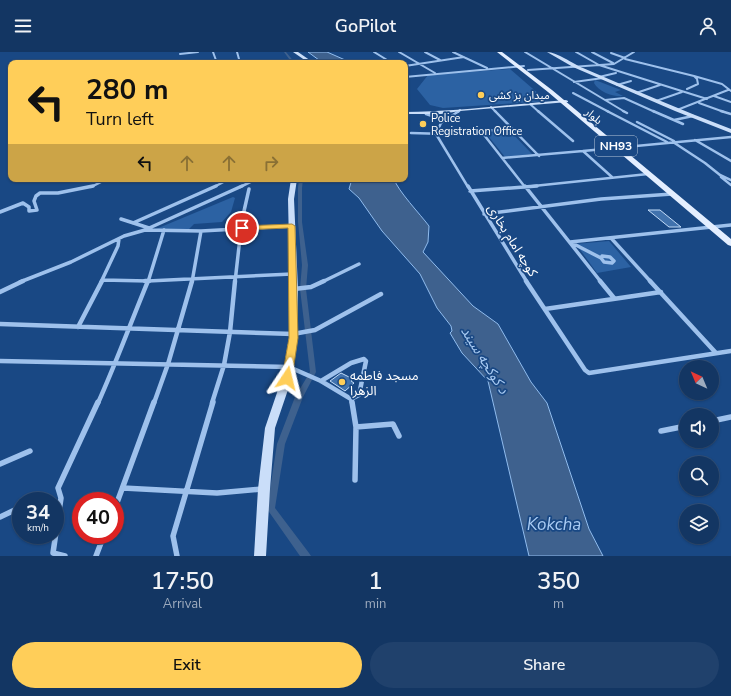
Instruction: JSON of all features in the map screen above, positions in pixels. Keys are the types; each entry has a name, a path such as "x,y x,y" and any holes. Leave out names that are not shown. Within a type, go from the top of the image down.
{"main road":[{"name":"بلوار","path":"500,52 524,67 564,101"},
{"name":"بلوار","path":"504,52 716,226 731,243"},
{"name":"بلوار","path":"640,164 649,174 673,194 731,236"}],"street":[{"path":"180,54 198,52"},
{"path":"295,52 307,60"},
{"path":"374,52 387,60"},
{"path":"399,52 436,73"},
{"path":"425,52 441,60"},
{"path":"453,52 488,69"},
{"path":"525,52 627,113"},
{"path":"549,52 574,66 601,78 731,131"},
{"path":"576,52 599,65 707,99"},
{"path":"592,52 614,64"},
{"path":"408,77 488,69 524,67 551,68 614,64 625,59 634,52"},
{"path":"611,54 722,84 729,89"},
{"path":"408,66 464,57"},
{"path":"574,82 601,78 616,73"},
{"path":"687,89 698,84 697,79 692,76"},
{"path":"617,84 631,81"},
{"path":"636,93 661,85"},
{"path":"677,110 698,103 731,88"},
{"path":"573,92 668,142"},
{"path":"656,101 683,92"},
{"path":"714,96 731,102"},
{"path":"605,100 624,98 683,124"},
{"path":"408,113 441,113 564,101"},
{"path":"698,103 731,114"},
{"path":"530,104 573,142"},
{"path":"491,107 538,156"},
{"path":"436,134 437,128 444,120 460,110"},
{"path":"426,114 444,120"},
{"path":"674,120 693,116"},
{"path":"637,122 674,142 705,163 731,186"},
{"path":"411,133 436,134 511,129"},
{"path":"480,131 614,298"},
{"name":"کوچه امام بخاری","path":"436,134 484,214 585,370 589,373 716,353"},
{"path":"502,158 583,152 668,142 731,137"},
{"path":"695,140 731,161"},
{"path":"583,152 612,177"},
{"path":"470,191 649,174"},
{"path":"720,175 731,180"},
{"path":"0,212 23,203 29,207 29,211 37,210 34,202 36,196 40,193 58,193 90,187 101,182"},
{"path":"133,223 189,199 223,182"},
{"path":"0,292 20,282 71,262 119,239 147,229 250,182"},
{"path":"260,556 264,489 270,428 287,378 293,334 297,288 292,274 291,199 294,182"},
{"path":"177,556 173,536 224,365 230,332 235,277 249,189"},
{"path":"484,214 640,195 673,194"},
{"path":"121,220 147,229 164,230 201,231 292,226"},
{"path":"570,242 731,225"},
{"path":"65,556 53,553 62,498 58,488 116,364 128,328 148,281 164,230"},
{"path":"121,492 168,364 176,331 193,278 201,231"},
{"path":"611,238 716,353 731,350"},
{"path":"78,327 118,246 119,239"},
{"path":"570,242 601,258"},
{"path":"297,288 311,287 359,264"},
{"path":"102,280 148,281 292,274"},
{"path":"546,309 661,292"},
{"path":"0,324 303,334 315,330 381,294"},
{"path":"321,381 351,363 364,359 366,361 359,396 351,399"},
{"path":"0,361 66,361 116,364 289,367 321,381 351,399 356,427 355,480"},
{"path":"719,420 731,417"},
{"path":"356,427 393,424 399,436"},
{"path":"661,431 679,427"},
{"path":"0,464 30,451"},
{"path":"123,488 217,493 264,489"},
{"path":"0,517 12,511"},
{"path":"96,556 101,544"}],"shaded area":[{"name":"میدان بز کشی","path":"510,69 547,101 443,108 430,105 417,89 428,75"},
{"path":"595,80 621,90 615,92 623,96 611,95 599,89 594,83"},
{"path":"510,131 532,154 505,157 485,132"},
{"path":"233,197 235,198 231,212 222,222 194,224 189,229 156,229"},
{"path":"609,241 631,267 597,273 576,244"}],"water":[{"path":"308,52 327,52 345,60 319,60"},
{"name":"Kokcha","path":"351,182 395,182 404,196 429,226 428,242 423,252 473,306 498,324 531,382 547,403 589,529 603,556 529,556 488,381 462,353 450,333 452,331 451,326 437,308 420,274 382,231 359,198 349,189"}],"building":[{"path":"648,210 660,210 681,227 669,227"},
{"name":"مسجد فاطمه الزهرا","path":"341,373 353,379 351,381 354,383 345,391 330,381"}],"waterway":[{"path":"285,52 292,60"},
{"path":"301,182 300,222 305,265 303,289 313,372 299,397 281,444 271,509 306,556"}],"place":[{"name":"میدان بز کشی","path":"481,95"},
{"name":"Police Registration Office","path":"423,124"},
{"name":"مسجد فاطمه الزهرا","path":"342,382"}],"route":[{"path":"242,228 292,226 292,274 294,289 293,338 287,378"}],"water label":[{"name":"د کوکچه سیند","path":"485,360"}]}
